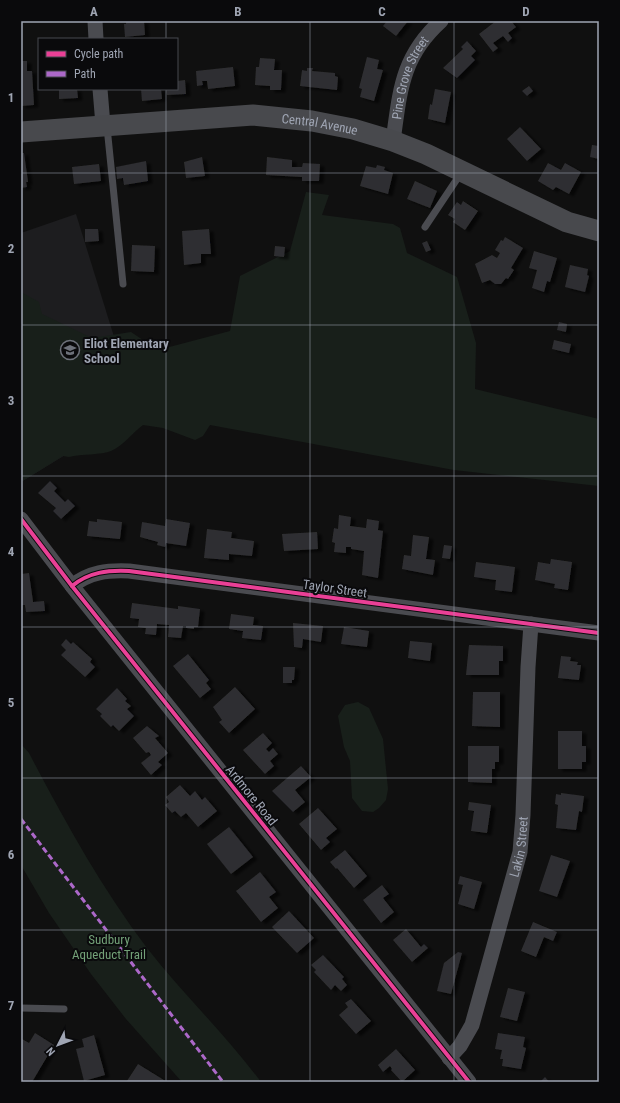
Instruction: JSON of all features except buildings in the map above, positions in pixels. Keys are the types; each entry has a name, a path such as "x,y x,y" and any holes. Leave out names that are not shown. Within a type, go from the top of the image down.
{"main road":[{"name":"Central Avenue","path":"21,132 253,115 312,121 353,129 393,142 462,172 567,222 599,231"}],"street":[{"path":"95,21 96,38"},
{"name":"Pine Grove Street","path":"393,142 400,86 407,67 417,49 441,21"},
{"path":"100,90 105,125"},
{"name":"Ardmore Road","path":"21,519 72,586 469,1082"},
{"name":"Taylor Street","path":"72,586 88,576 98,572 129,571 599,633"},
{"name":"Lakin Street","path":"449,1058 460,1046 472,1025 519,856 523,815 531,624"}],"lane":[{"path":"105,125 123,284"},
{"path":"425,227 462,172"},
{"path":"21,1008 64,1009"}],"shaded area":[{"name":"Eliot Elementary School","path":"76,214 137,411 21,482 21,233"}],"green space":[{"path":"306,192 329,195 322,215 393,224 400,228 407,253 457,277 476,343 475,389 599,419 599,486 454,470 210,425 203,436 195,440 163,428 143,425 120,446 111,451 69,457 63,456 21,482 21,292 39,302 42,314 92,338 131,332 158,350 230,331 240,276 290,251"},
{"path":"358,702 369,708 383,739 388,789 386,800 373,812 362,811 352,798 350,761 344,747 338,716 345,705"},
{"name":"Sudbury Aqueduct Trail","path":"21,744 29,753 84,853 130,925 175,982 248,1065 261,1082 182,1082 126,1019 91,974 49,913 21,865"}],"marked path":[{"path":"21,819 223,1082"}],"cycle path":[{"path":"21,519 72,586 469,1082"},
{"path":"72,586 78,581 99,573 129,571 599,633"}],"place":[{"name":"Eliot Elementary School","path":"70,350"}]}
